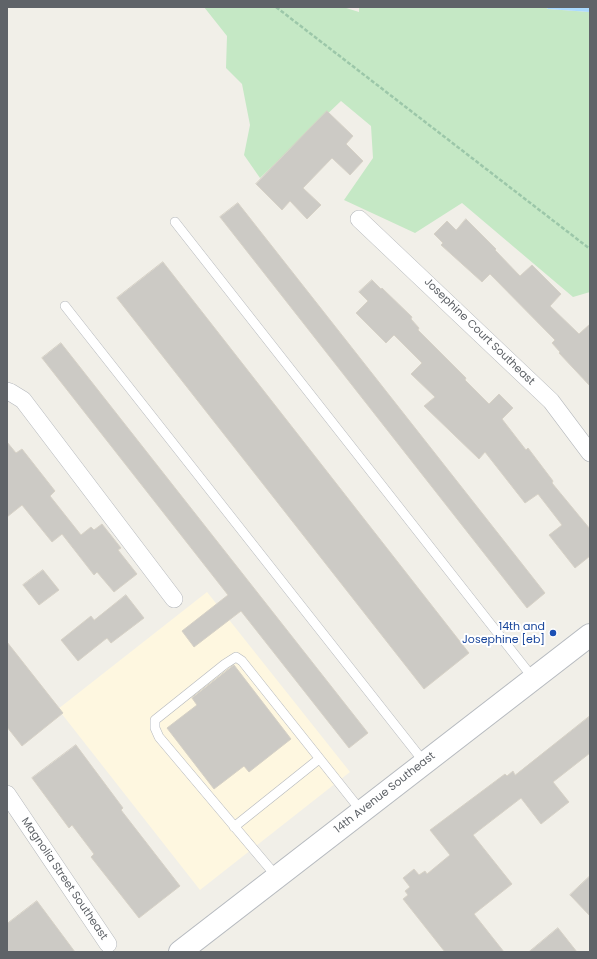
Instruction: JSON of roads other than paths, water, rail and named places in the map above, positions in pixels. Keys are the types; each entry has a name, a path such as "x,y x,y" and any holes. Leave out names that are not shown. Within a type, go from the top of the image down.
{"street":[{"name":"Josephine Court Southeast","path":"359,219 551,401 590,454"},
{"path":"7,391 23,400 174,599"},
{"name":"14th Avenue Southeast","path":"180,952 590,635"},
{"name":"Magnolia Street Southeast","path":"7,794 108,944"}],"lane":[{"path":"175,222 533,678"},
{"path":"65,306 424,762"},
{"path":"277,878 159,737 155,728 155,720 226,664 236,657 242,661 362,812"},
{"path":"234,827 319,759"}],"water":[{"path":"545,7 590,7 590,12 548,9"}],"place":[{"name":"14th and Josephine [eb]","path":"553,633"}]}
